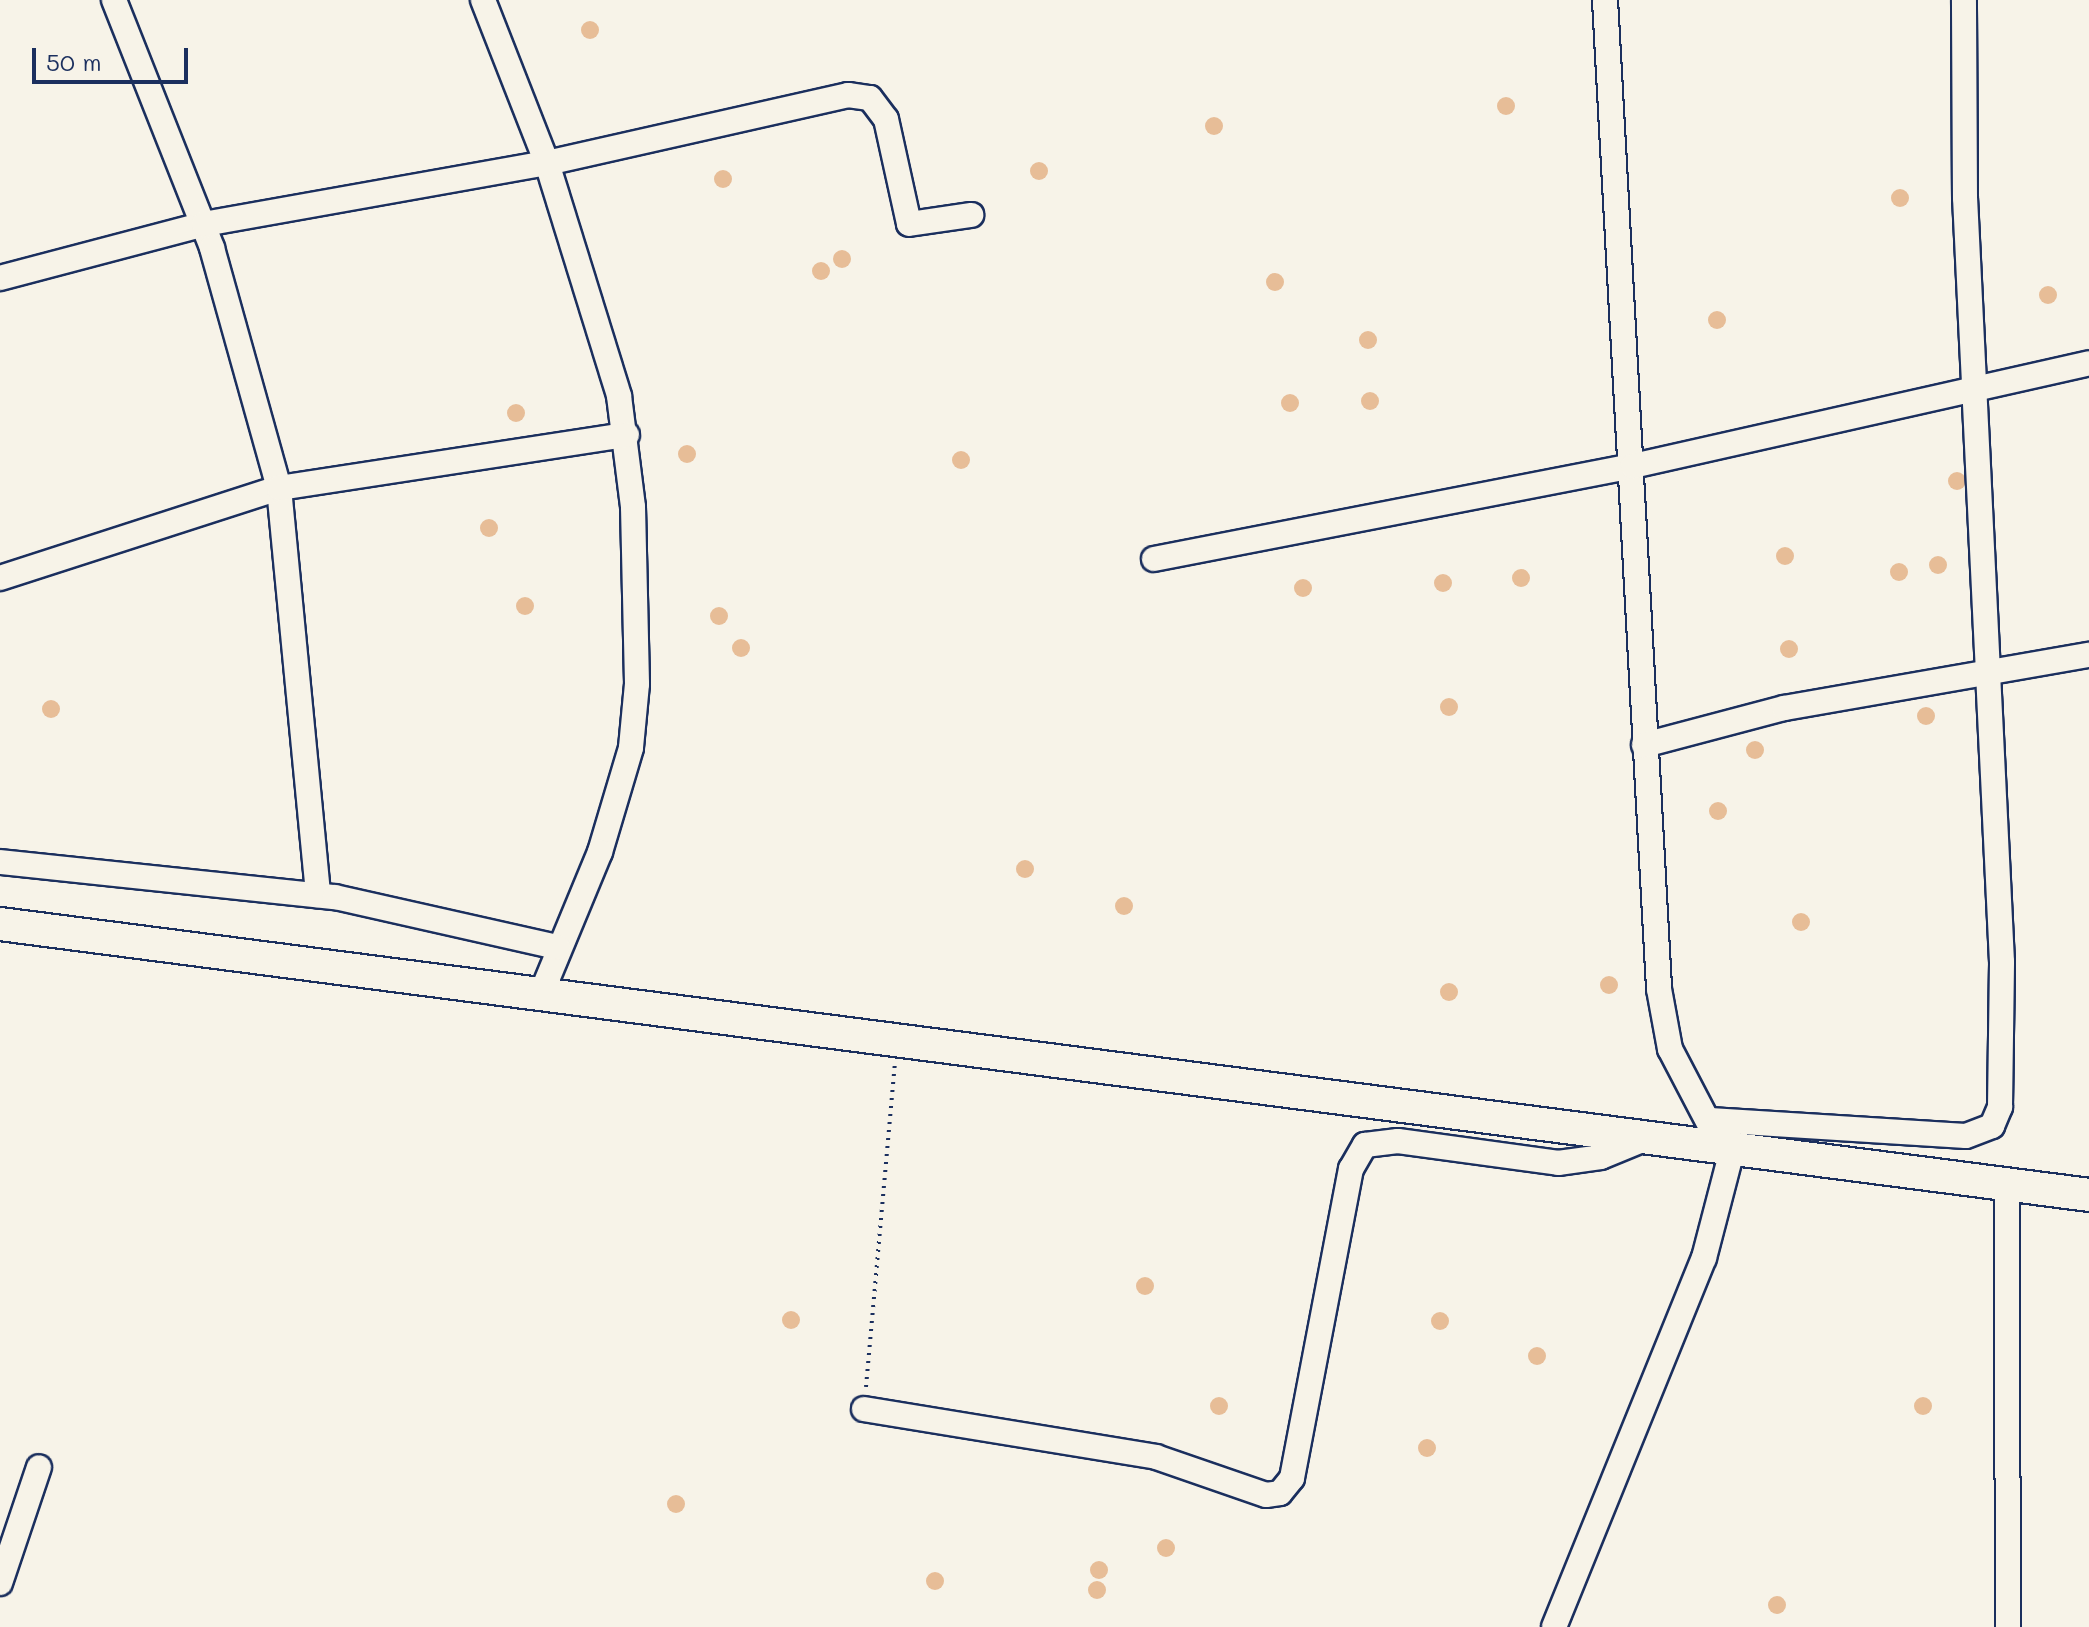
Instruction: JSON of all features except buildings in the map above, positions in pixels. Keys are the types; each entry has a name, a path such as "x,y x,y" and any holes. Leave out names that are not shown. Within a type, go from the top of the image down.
{"street":[{"path":"114,0 204,224 279,488 318,895"},
{"path":"483,0 547,163 627,435 637,684 631,748 600,852 557,947 542,992"},
{"path":"1554,1627 1704,1258 1721,1138 1681,1075 1663,1023 1644,745 1633,466 1605,0"},
{"path":"0,924 1647,1137 1966,1136 1997,1120 2003,1022 1978,388 1965,198 1964,0"},
{"path":"0,278 204,224 547,163 859,94 886,119 909,224 971,215"},
{"path":"1154,559 1633,466 2089,363"},
{"path":"0,578 279,488 627,435"},
{"path":"1644,745 1784,708 2089,655"},
{"path":"0,862 318,895 557,947"},
{"path":"864,1409 1156,1457 1266,1495 1280,1493 1292,1478 1351,1169 1365,1145 1398,1141 1558,1163 1601,1157 1647,1137"},
{"path":"1721,1138 2089,1195"},
{"path":"2007,1184 2008,1627"},
{"path":"0,1583 39,1467"}],"path":[{"path":"864,1409 897,1039"}]}
